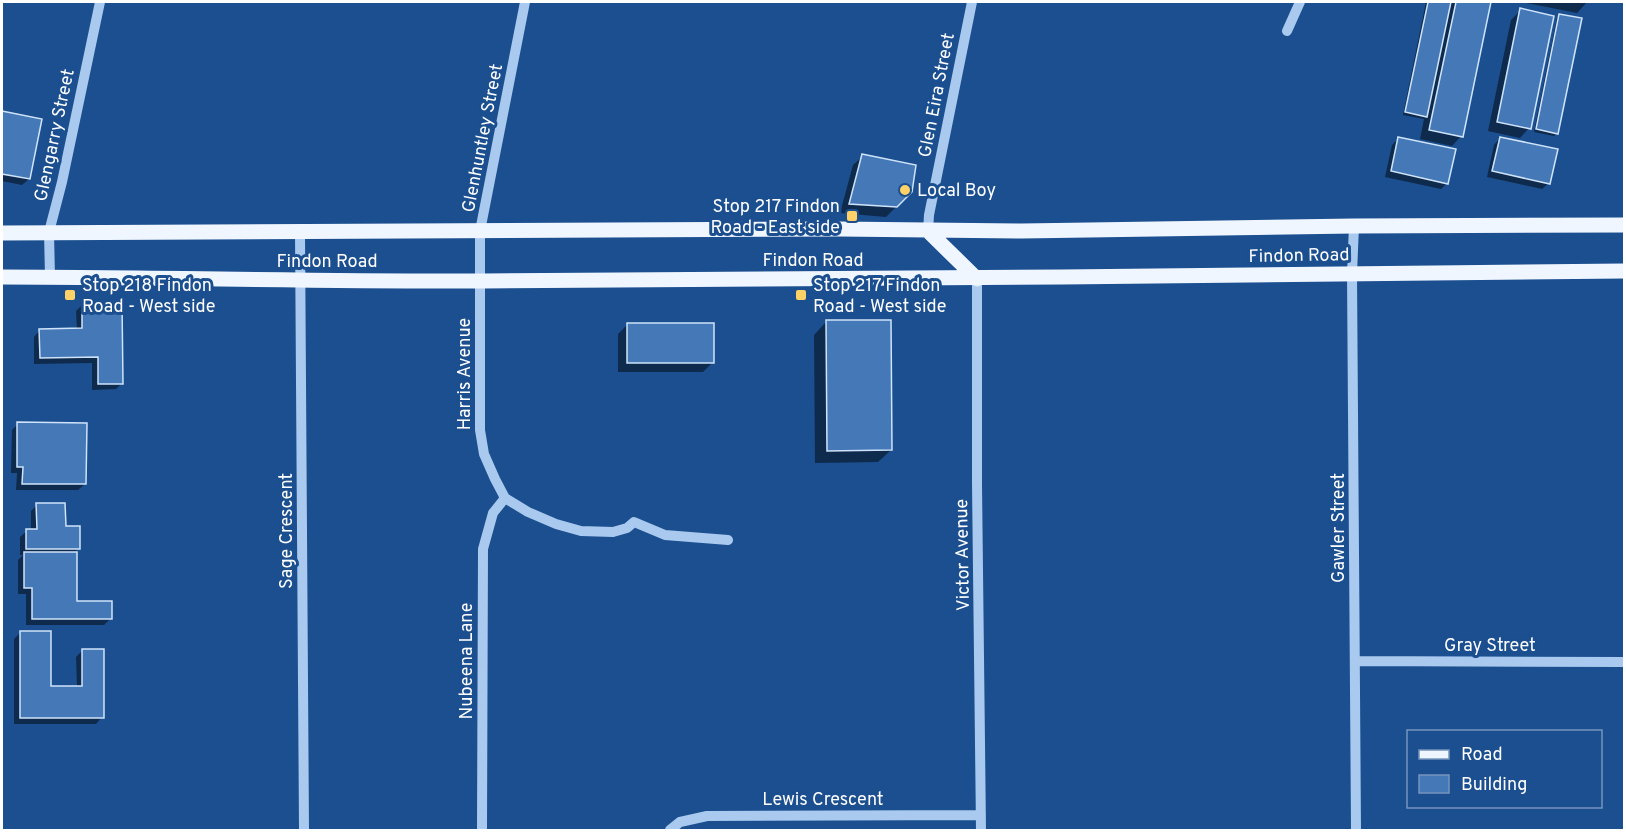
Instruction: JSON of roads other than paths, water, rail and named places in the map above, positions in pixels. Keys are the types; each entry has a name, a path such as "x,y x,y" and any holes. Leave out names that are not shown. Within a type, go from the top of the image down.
{"main road":[{"name":"Findon Road","path":"2,233 827,229 1022,231 1624,225"},
{"path":"928,231 977,279"},
{"name":"Findon Road","path":"2,277 480,282 1624,271"}],"street":[{"name":"Glengarry Street","path":"50,277 49,232 62,182 100,2"},
{"name":"Glenhuntley Street","path":"480,282 480,231 525,2"},
{"name":"Glen Eira Street","path":"928,231 929,215 972,2"},
{"path":"1287,31 1300,2"},
{"name":"Gawler Street","path":"1354,226 1352,274 1356,831"},
{"name":"Sage Crescent","path":"300,232 304,831"},
{"name":"Victor Avenue","path":"977,279 981,831"},
{"name":"Harris Avenue","path":"480,282 480,430 484,454 506,498"},
{"path":"506,498 528,512 556,524 581,531 621,531 634,522 665,535 728,540"},
{"name":"Nubeena Lane","path":"482,831 483,549 493,513 506,498"},
{"name":"Gray Street","path":"1355,661 1624,662"},
{"name":"Lewis Crescent","path":"670,831 680,822 707,816 981,815"}],"place":[{"name":"Local Boy","path":"905,190"},
{"name":"Stop 217 Findon Road - East side","path":"852,216"},
{"name":"Stop 218 Findon Road - West side","path":"70,295"},
{"name":"Stop 217 Findon Road - West side","path":"801,295"}]}
